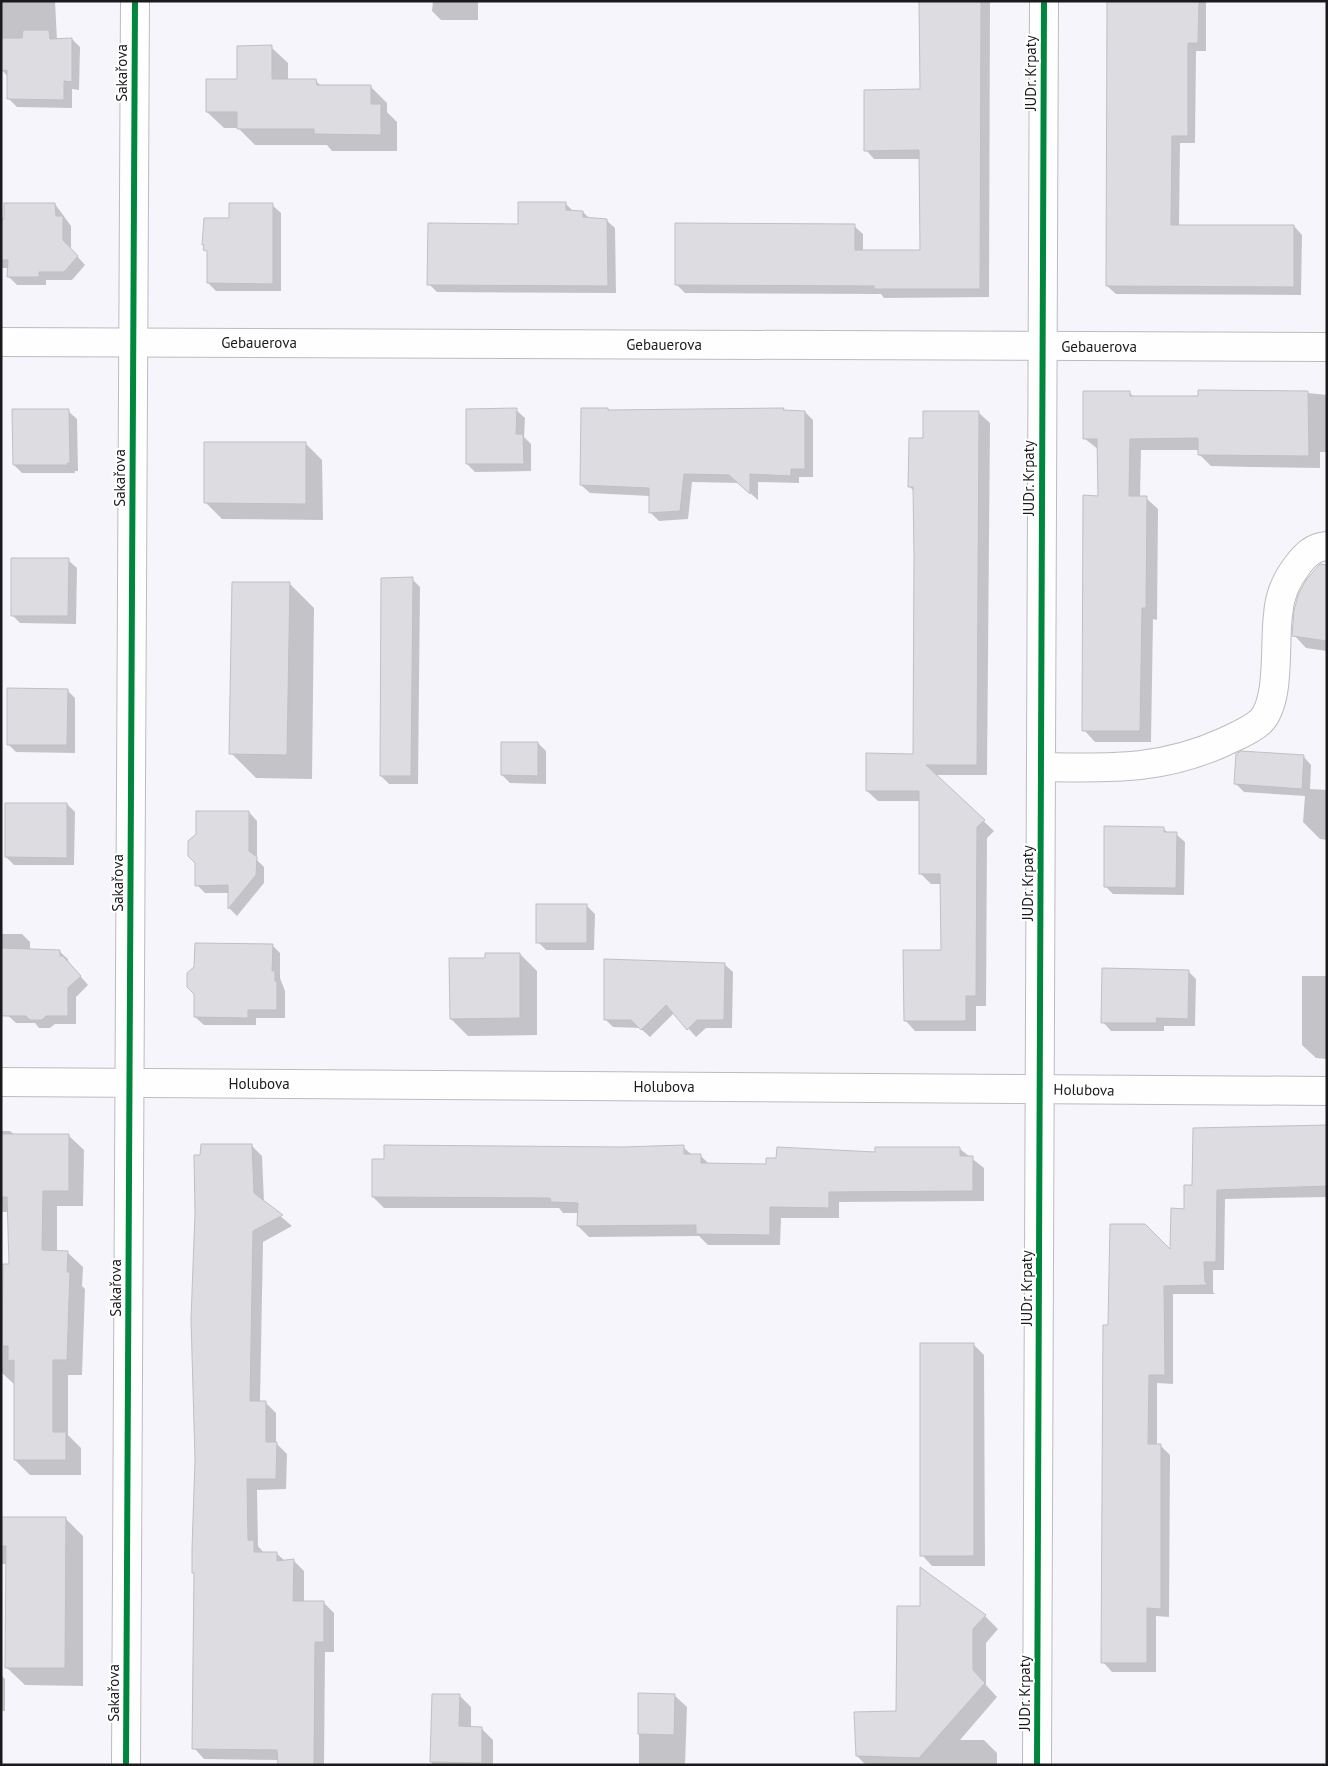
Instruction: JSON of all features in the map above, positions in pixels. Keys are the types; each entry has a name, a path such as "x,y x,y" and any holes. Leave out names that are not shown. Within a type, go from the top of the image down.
{"street":[{"name":"Sakařova","path":"126,1765 135,1"},
{"name":"JUDr. Krpaty","path":"1037,1765 1044,1"},
{"name":"Gebauerova","path":"1,342 1327,348"},
{"path":"1041,767 1129,768 1160,763 1212,747 1243,733 1261,721 1270,706 1273,690 1278,614 1283,591 1303,558 1313,549 1327,546"},
{"name":"Holubova","path":"1,1082 1327,1092"}],"building":[{"path":"919,1 981,1 980,289 874,289 874,286 675,285 675,223 855,224 855,250 920,250 919,150 864,151 864,90 920,89"},
{"path":"1107,1 1199,1 1198,43 1188,43 1188,136 1172,136 1171,225 1294,225 1294,287 1106,286"},
{"path":"23,30 49,30 50,39 72,38 72,82 64,81 64,100 7,99 7,70 1,71 1,38 22,38"},
{"path":"272,45 272,79 316,79 317,85 371,85 371,104 381,104 381,135 314,134 314,129 237,129 237,112 206,112 206,79 237,79 237,46"},
{"path":"518,202 566,202 566,210 583,211 583,217 607,219 608,286 427,285 428,223 518,224"},
{"path":"4,203 55,203 56,216 63,216 63,240 78,256 64,272 39,272 39,277 7,277 8,260 1,260 1,219 4,219"},
{"path":"229,203 273,203 273,284 207,283 207,251 203,250 204,245 202,245 204,218 229,218"},
{"path":"1198,390 1308,391 1309,456 1198,455 1198,438 1130,439 1129,496 1147,496 1146,608 1142,608 1140,731 1082,731 1083,495 1098,496 1097,439 1083,439 1083,391 1130,391 1130,396 1198,396"},
{"path":"517,408 516,434 523,434 524,464 466,464 466,409"},
{"path":"581,408 608,408 608,410 784,408 783,410 805,411 805,469 791,469 791,476 750,474 750,494 729,475 684,474 680,511 649,513 649,488 580,485"},
{"path":"12,409 69,409 70,463 67,463 68,465 13,465"},
{"path":"923,411 979,411 977,765 926,765 985,820 977,827 976,996 966,996 966,1021 904,1021 903,950 941,950 940,874 919,874 919,791 866,791 866,753 913,754 914,557 913,487 908,487 909,438 923,438"},
{"path":"204,442 306,442 306,504 204,503"},
{"path":"11,558 69,558 68,616 11,616"},
{"path":"1320,564 1327,565 1327,641 1292,636 1294,611 1298,595 1306,580"},
{"path":"413,577 411,776 380,776 381,578"},
{"path":"232,582 290,582 287,755 229,754"},
{"path":"7,688 68,689 67,745 7,745"},
{"path":"501,742 538,742 538,776 501,775"},
{"path":"1241,751 1304,755 1302,789 1234,784 1236,754"},
{"path":"5,803 67,803 67,858 5,857"},
{"path":"196,811 249,811 249,851 257,857 256,875 228,909 228,885 195,886 195,863 188,856 188,841 196,834"},
{"path":"1104,826 1164,827 1164,832 1177,832 1176,888 1104,887"},
{"path":"536,904 587,904 587,943 536,943"},
{"path":"195,943 273,944 272,971 275,971 275,981 277,981 277,1010 248,1010 248,1018 194,1017 194,994 187,987 187,973 194,967"},
{"path":"1,948 60,950 60,956 63,956 81,976 68,988 68,1016 46,1016 42,1020 30,1020 26,1016 1,1016"},
{"path":"485,953 520,953 520,1018 450,1019 449,958 485,958"},
{"path":"604,959 725,963 724,1020 697,1020 687,1030 666,1005 641,1030 631,1020 604,1020"},
{"path":"1102,968 1189,970 1188,1019 1156,1018 1157,1023 1101,1023"},
{"path":"1327,1125 1327,1186 1217,1190 1216,1262 1204,1262 1205,1282 1208,1285 1164,1286 1165,1375 1149,1375 1148,1444 1161,1444 1161,1609 1147,1608 1147,1663 1101,1663 1103,1325 1108,1325 1110,1224 1145,1224 1170,1249 1171,1208 1184,1209 1184,1185 1192,1185 1193,1128"},
{"path":"1,1134 69,1134 69,1191 43,1191 42,1250 68,1251 67,1272 70,1272 67,1360 53,1360 53,1432 66,1432 66,1460 14,1460 14,1360 8,1361 8,1346 2,1346 3,1264 9,1264 7,1197 1,1197"},
{"path":"201,1144 252,1144 254,1193 283,1215 253,1231 250,1401 266,1401 266,1442 277,1442 276,1479 247,1479 248,1540 254,1540 254,1552 277,1552 277,1561 294,1559 293,1601 324,1601 324,1642 315,1642 314,1765 278,1765 277,1750 192,1749 194,1573 192,1573 192,1550 195,1459 191,1319 195,1213 194,1155 200,1155"},
{"path":"384,1145 623,1147 684,1145 684,1154 701,1154 701,1163 766,1164 766,1158 776,1158 777,1147 875,1152 875,1147 960,1147 960,1156 973,1156 973,1191 829,1192 829,1208 770,1207 770,1235 696,1234 696,1225 577,1226 578,1203 551,1202 550,1198 372,1197 372,1159 384,1159"},
{"path":"920,1343 974,1343 974,1556 920,1556"},
{"path":"1,1517 66,1517 65,1668 5,1668 6,1546 1,1546"},
{"path":"920,1567 986,1615 973,1629 973,1670 985,1683 919,1758 856,1756 854,1712 896,1711 897,1606 920,1606"},
{"path":"638,1693 675,1694 674,1735 638,1734"},
{"path":"432,1694 460,1694 459,1726 482,1727 482,1763 430,1762"}],"cycle path":[{"path":"126,1765 135,1"},
{"path":"1037,1765 1044,1"}]}
